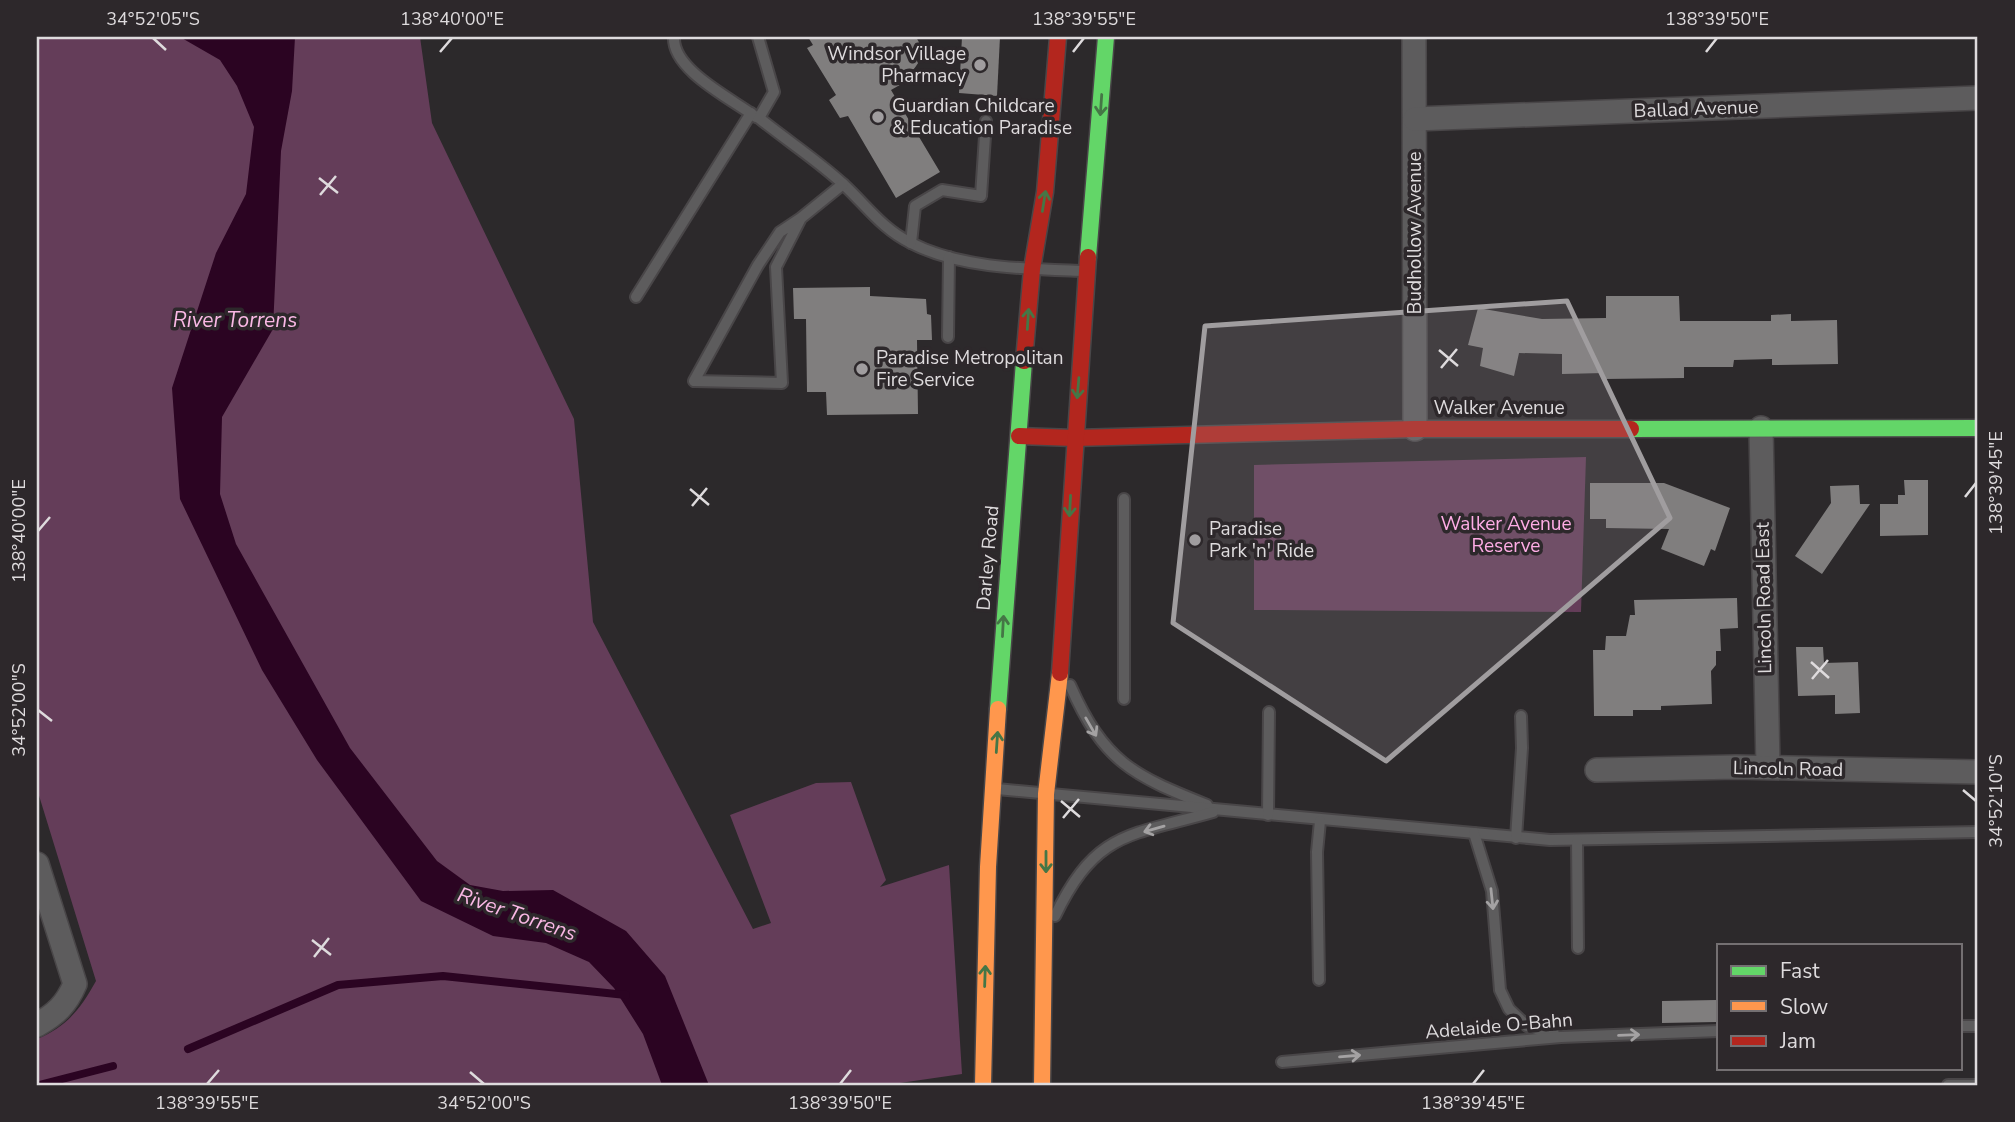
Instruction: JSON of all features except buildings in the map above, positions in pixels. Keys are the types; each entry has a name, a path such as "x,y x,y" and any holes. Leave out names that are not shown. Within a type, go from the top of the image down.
{"main road":[{"name":"Darley Road","path":"983,1085 988,867 1005,591 1032,269 1045,192 1058,37"},
{"path":"1042,1085 1046,794 1061,665 1074,438 1106,37"},
{"name":"Walker Avenue","path":"1019,436 1074,438 1415,429 1978,428"}],"street":[{"name":"Budhollow Avenue","path":"1414,37 1415,429"},
{"name":"Ballad Avenue","path":"1415,119 1978,98"},
{"name":"Lincoln Road East","path":"1761,428 1768,767"},
{"name":"Lincoln Road","path":"1597,770 1768,767 1978,772"},
{"path":"37,864 75,984 67,1002 56,1014 37,1025"}],"lane":[{"path":"674,37 674,46 685,67 755,115 843,184 882,226 911,243 949,257 1032,269 1088,271"},
{"path":"636,297 755,115 774,92 758,37"},
{"path":"911,243 915,206 942,190 981,196 986,121"},
{"path":"801,218 776,267 782,383 694,381 758,265 780,232 843,184"},
{"path":"948,337 949,257"},
{"path":"1124,499 1124,699"},
{"path":"1061,665 1089,724 1113,756 1147,781 1219,810"},
{"path":"1268,815 1269,712"},
{"path":"1516,838 1522,748 1521,716"},
{"path":"994,789 1516,838 1577,840 1978,832"},
{"path":"1042,943 1074,878 1099,850 1131,836 1219,810"},
{"path":"1319,980 1317,852 1320,821"},
{"path":"1474,833 1492,891 1500,990 1509,1009 1527,1026 1561,1037"},
{"path":"1577,840 1578,948"},
{"name":"Adelaide O-Bahn","path":"1282,1062 1561,1037 1717,1031"},
{"path":"1948,1085 1978,1085"}],"highlighted area":[{"path":"1567,301 1670,518 1386,761 1173,623 1205,326"}],"green space":[{"path":"37,37 420,37 432,123 574,419 593,622 753,929 771,923 730,815 816,783 851,782 886,880 880,887 949,865 962,1074 886,1085 37,1085 37,1039 57,1029 72,1016 96,981 37,789"},
{"name":"Walker Avenue Reserve","path":"1586,457 1581,612 1254,610 1254,465"}],"water":[{"name":"River Torrens","path":"180,37 295,37 292,91 281,151 273,329 222,417 220,494 236,544 350,748 437,861 470,885 503,891 553,890 626,931 665,976 709,1085 662,1085 643,1034 614,988 589,962 546,943 493,936 421,901 317,760 262,670 180,499 172,388 216,253 246,194 254,127 237,86 220,60"}],"waterway":[{"path":"188,1049 338,985 443,976 626,995"},
{"path":"39,1085 113,1066"}],"traffic: fast":[{"path":"1088,257 1106,37"},
{"path":"998,709 1024,361"},
{"path":"1631,429 1978,428"}],"traffic: slow":[{"path":"1042,1085 1046,794 1060,673"},
{"path":"983,1085 988,867 998,709"}],"traffic: jam":[{"path":"1024,361 1032,269 1045,192 1058,37"},
{"path":"1060,673 1088,257"},
{"path":"1019,436 1074,438 1415,429 1631,429"}],"place":[{"name":"Windsor Village Pharmacy","path":"980,65"},
{"name":"Guardian Childcare & Education Paradise","path":"878,117"},
{"name":"Paradise Metropolitan Fire Service","path":"862,369"},
{"name":"Paradise Park 'n' Ride","path":"1195,540"}]}
